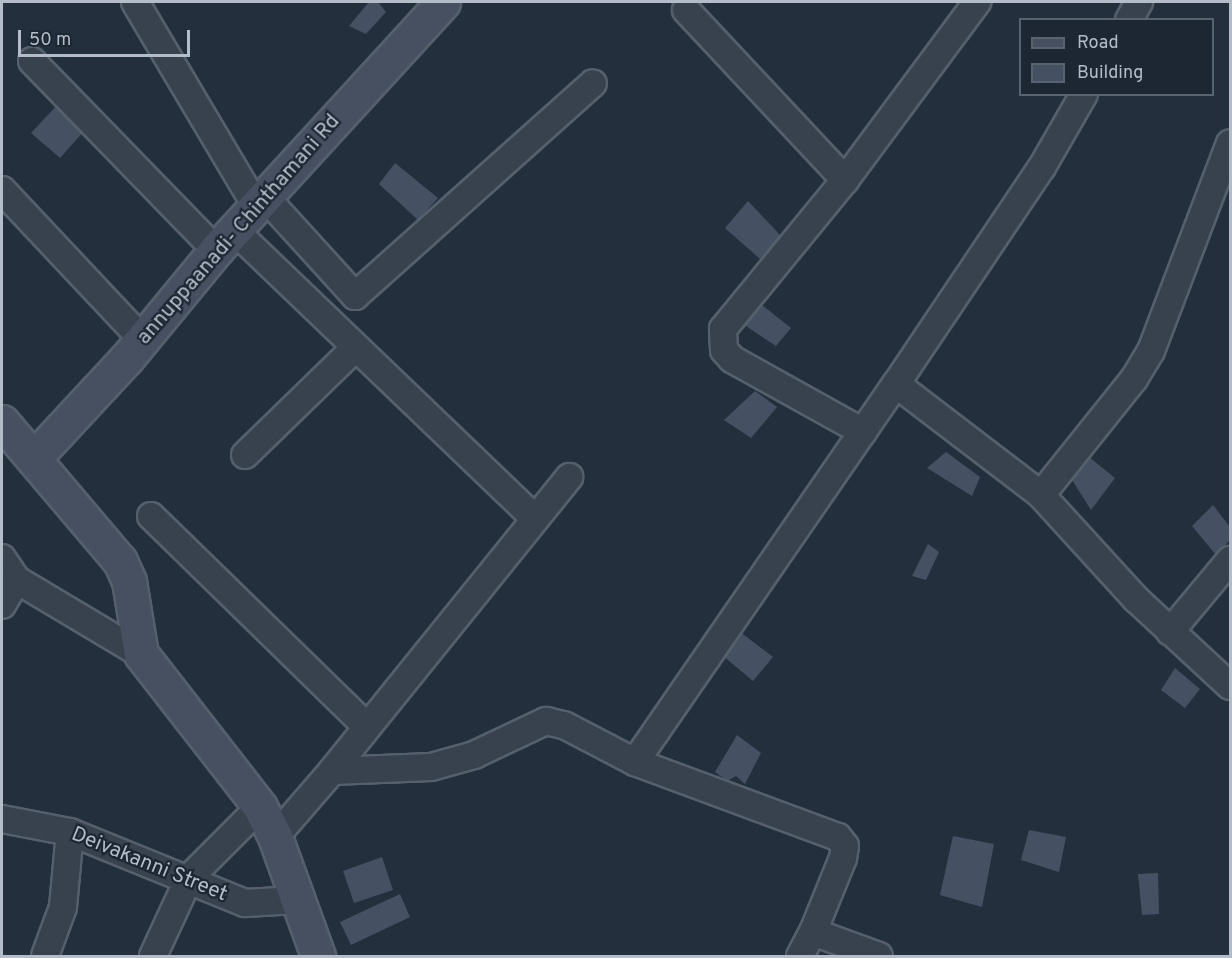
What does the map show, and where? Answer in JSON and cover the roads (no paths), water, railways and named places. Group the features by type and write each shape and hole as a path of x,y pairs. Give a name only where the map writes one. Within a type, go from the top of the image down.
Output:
{"street":[{"path":"135,2 260,201 355,296 593,83"},
{"name":"annuppaanadi- Chinthamani Rd","path":"35,458 142,339 225,240 443,2"},
{"path":"862,432 732,359 724,350 721,338 723,329 845,180 977,2"},
{"path":"1130,18 1139,2"},
{"path":"687,10 845,180"},
{"path":"32,61 225,240 355,348 534,518"},
{"path":"636,762 1042,167 1083,96"},
{"path":"1041,495 1134,379 1150,351 1230,143"},
{"path":"2,190 142,339"},
{"path":"245,455 355,348"},
{"path":"896,384 1041,495 1170,632 1230,686"},
{"path":"2,422 35,458 127,573 141,654"},
{"path":"275,837 332,771 365,725 569,477"},
{"path":"151,516 365,725"},
{"path":"2,558 17,580 141,654 260,807 275,837 318,957"},
{"path":"1170,632 1230,560"},
{"path":"2,605 17,580"},
{"path":"332,771 431,767 474,754 546,721 564,725 636,762 838,837 845,846 843,858 813,932 800,957"},
{"path":"153,957 189,878 260,807"},
{"name":"Deivakanni Street","path":"2,819 70,831 189,878 245,903 297,900"},
{"path":"45,957 63,907 70,831"},
{"path":"813,932 879,957"}]}
